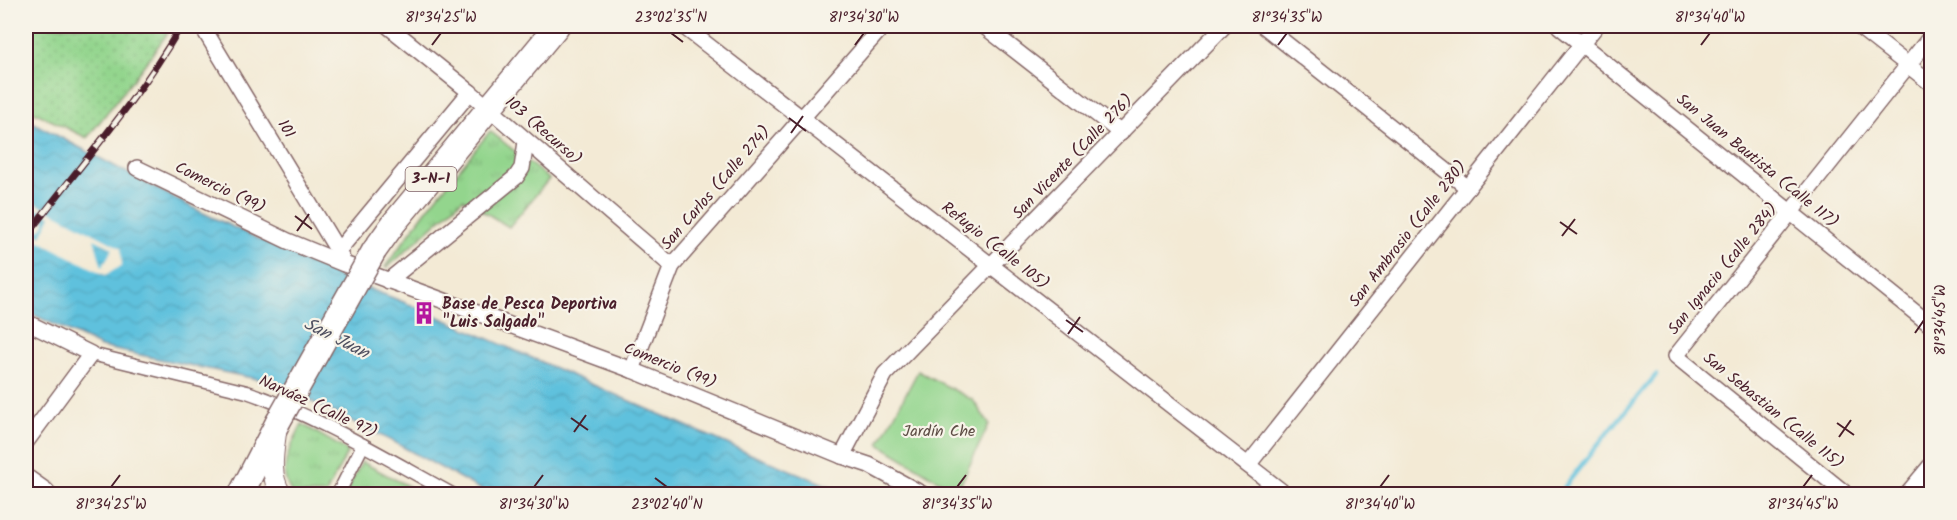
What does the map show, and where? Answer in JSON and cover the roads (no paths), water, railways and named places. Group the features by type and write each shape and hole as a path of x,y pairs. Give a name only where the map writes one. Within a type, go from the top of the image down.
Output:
{"main road":[{"name":"3-N-1","path":"241,495 278,422 375,251 394,222 557,26"},
{"path":"26,482 42,495"}],"street":[{"name":"101","path":"202,26 341,258"},
{"name":"103 (Recurso)","path":"388,26 470,92 672,267"},
{"name":"Refugio (Calle 105)","path":"683,26 1286,495"},
{"name":"San Carlos (Calle 274)","path":"632,369 672,267 883,26"},
{"path":"984,26 1121,133"},
{"name":"San Vicente (Calle 276)","path":"842,456 885,374 1224,26"},
{"path":"1264,26 1468,188"},
{"name":"San Juan Bautista (Calle 117)","path":"1559,26 1932,326"},
{"name":"San Ambrosio (Calle 280)","path":"1248,465 1596,26"},
{"path":"1858,26 1932,84"},
{"name":"San Ignacio (calle 284)","path":"1676,356 1932,36"},
{"path":"341,258 470,92"},
{"path":"388,281 516,177 522,168 526,142"},
{"name":"Comercio (99)","path":"137,168 288,241 341,258 388,281 632,369 869,465 922,495"},
{"path":"26,322 91,354 26,442"},
{"name":"Narváez (Calle 97)","path":"91,354 247,392 270,400 363,446 452,495"},
{"name":"San Sebastian (Calle 115)","path":"1676,356 1846,495"},
{"path":"278,422 272,463 273,478 281,495"},
{"path":"338,495 363,446"},
{"path":"1907,495 1932,465"}],"water":[{"name":"San Juan","path":"26,119 201,212 340,277 421,309 743,451 849,494 489,494 392,441 272,382 101,347 26,311"}],"waterway":[{"path":"1559,494 1656,375"}],"railway":[{"path":"26,236 127,107 181,26"}],"place":[{"name":"Base de Pesca Deportiva \"Luis Salgado\"","path":"424,313"}],"park label":[{"name":"Jardín Che","path":"939,431"}]}
